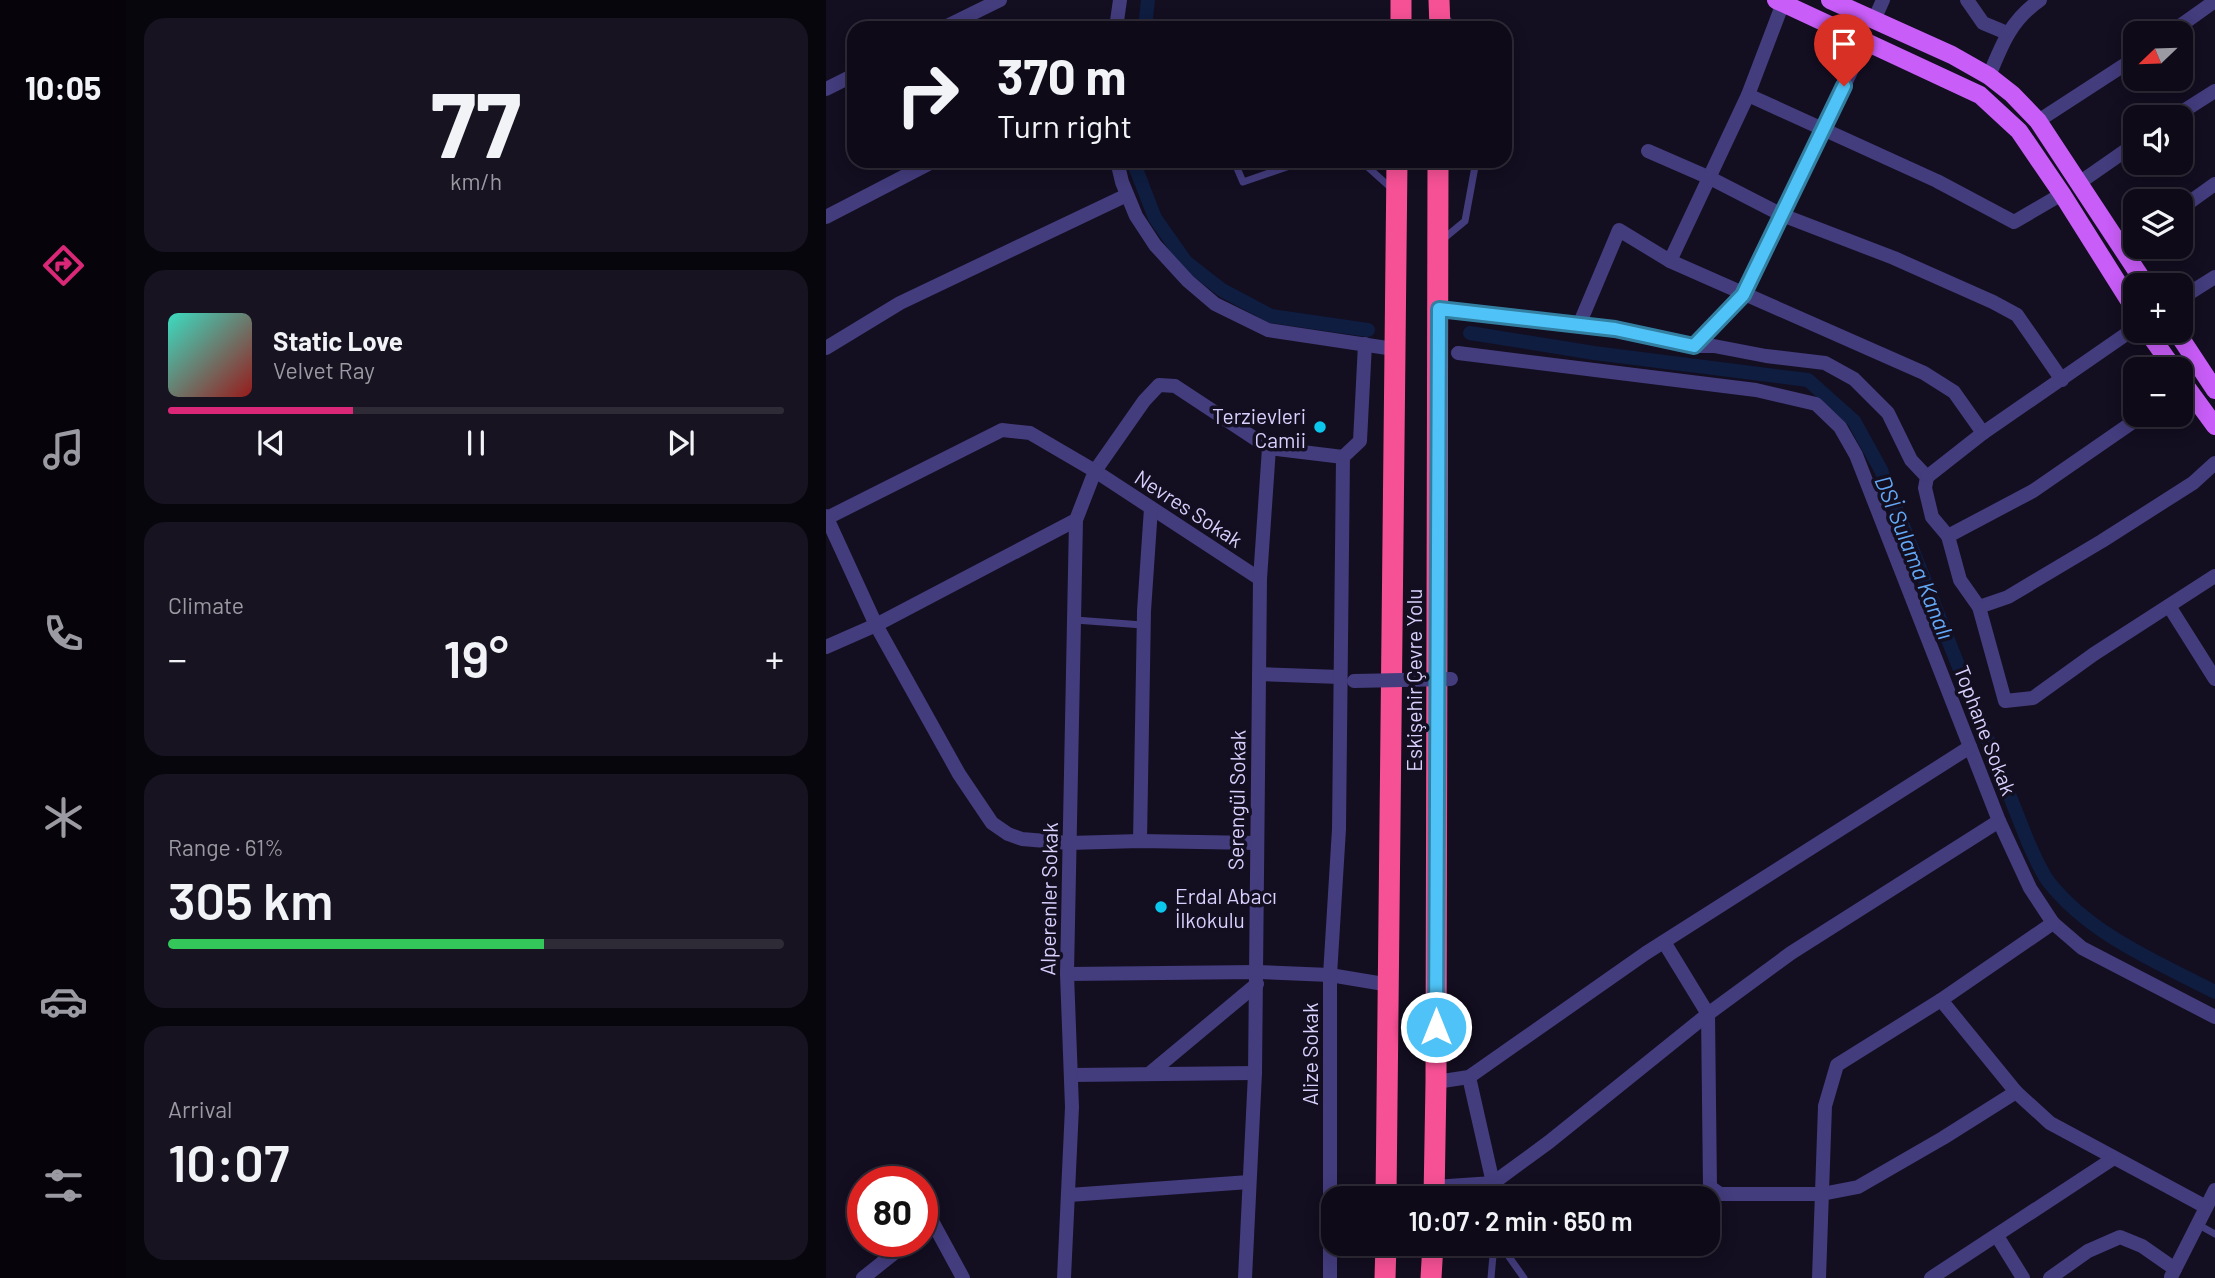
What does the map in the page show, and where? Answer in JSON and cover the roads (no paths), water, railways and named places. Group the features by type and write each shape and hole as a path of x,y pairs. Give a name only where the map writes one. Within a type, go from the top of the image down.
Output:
{"highway":[{"name":"Eskişehir Çevre Yolu","path":"1387,1186 1397,168"},
{"name":"Eskişehir Çevre Yolu","path":"1434,1186 1438,168"},
{"path":"1385,1278 1386,1256"},
{"path":"1431,1278 1432,1256"}],"main road":[{"path":"1830,0 1952,55 1989,76 2012,94 2038,121 2079,183 2123,238"},
{"path":"1779,1 1980,95 2019,131 2123,291"},
{"path":"2186,343 2210,371 2215,390"},
{"path":"2193,398 2215,426"}],"street":[{"path":"958,21 999,0"},
{"path":"1117,21 1120,0"},
{"path":"1874,20 1883,0"},
{"path":"1967,0 1983,23 2007,33"},
{"path":"1989,76 2007,33 2026,10 2040,0"},
{"path":"1670,261 1748,95 1779,1"},
{"path":"2187,21 2215,1"},
{"path":"1694,346 1743,295 1865,41"},
{"path":"2038,121 2123,66"},
{"path":"826,89 847,78"},
{"path":"2193,105 2215,91"},
{"path":"1748,95 1937,181 2014,222 2062,194"},
{"path":"1648,151 1710,178 1782,215 1894,258 2017,315 2062,380"},
{"path":"2079,183 2123,152"},
{"path":"826,217 920,168"},
{"path":"1119,168 1136,216 1154,245 1188,281 1215,304 1268,330 1394,349"},
{"path":"2193,200 2215,184"},
{"path":"826,348 900,303 1128,195"},
{"path":"1579,325 1619,230 1670,261 1924,373 1954,392 1983,433"},
{"path":"2193,291 2215,277"},
{"path":"1439,309 1615,329 1694,346 1714,346 1825,363 1854,379 1888,413 1911,460 1927,477"},
{"path":"2123,337 1983,433 1927,477 1925,488 1932,517 1948,536 1960,580 1979,607 2005,701 2033,698 2094,654 2215,576"},
{"path":"826,647 876,625 1076,520 1095,471 1158,385 1175,386 1269,448 1343,457 1360,441 1365,344"},
{"name":"Tophane Sokak","path":"1458,354 1756,390 1816,404 1840,427 1856,455 1999,821 2030,888 2053,923 2082,948 2215,1017"},
{"path":"1948,536 2032,491 2125,427"},
{"name":"Nevres Sokak","path":"826,517 1002,430 1030,433 1095,471 1260,579"},
{"name":"Serengül Sokak","path":"1245,1278 1254,1133 1260,579 1269,448"},
{"name":"Alize Sokak","path":"1331,1278 1330,975 1347,679 1343,457"},
{"path":"1979,607 2008,597 2102,541 2193,483 2215,463"},
{"path":"1140,841 1144,625 1151,508"},
{"path":"826,517 876,625 959,774 992,822 1008,834 1022,839 1069,843 1256,843"},
{"name":"Alperenler Sokak","path":"1064,1278 1072,1075 1067,974 1076,520"},
{"path":"2169,606 2215,679"},
{"path":"1259,674 1347,679 1451,679"},
{"path":"1436,1082 1469,1077 1664,942 1970,747"},
{"path":"1475,1186 1493,1183 1549,1142 1708,1014 1791,953 1999,821"},
{"path":"1819,1278 1825,1105 1836,1065 1941,1000 2053,923"},
{"path":"1664,942 1708,1014 1710,1187 1720,1194 1822,1194 1858,1187 2016,1092"},
{"path":"1067,974 1257,978 1330,975 1390,985"},
{"path":"1149,1074 1257,978"},
{"path":"1941,1000 2016,1092 2050,1123 2206,1207"},
{"path":"1072,1075 1255,1073"},
{"path":"1469,1077 1493,1183"},
{"path":"1931,1278 2114,1158"},
{"path":"1069,1195 1249,1182"},
{"path":"2050,1278 2088,1251 2120,1237 2142,1246 2173,1274 2215,1190"},
{"path":"938,1231 962,1278"},
{"path":"1997,1236 2023,1278"},
{"path":"863,1278 889,1257"}],"lane":[{"path":"1237,168 1243,182 1284,168"},
{"path":"1369,168 1396,193"},
{"path":"1436,245 1465,221 1475,168"},
{"path":"1074,620 1144,625"},
{"path":"2197,1224 2215,1234"},
{"path":"1491,1278 1494,1256"},
{"path":"1508,1256 1524,1278"}],"waterway":[{"path":"1146,21 1148,0"},
{"path":"1136,168 1155,218 1186,262 1222,290 1271,316 1368,330"},
{"name":"DSİ Sulama Kanalı","path":"1470,333 1594,353 1808,380 1854,421 1881,470 2028,842 2045,877 2065,900 2104,932 2147,958 2215,992"}],"place":[{"name":"Terzievleri Camii","path":"1320,427"},
{"name":"Erdal Abacı İlkokulu","path":"1161,907"}]}
